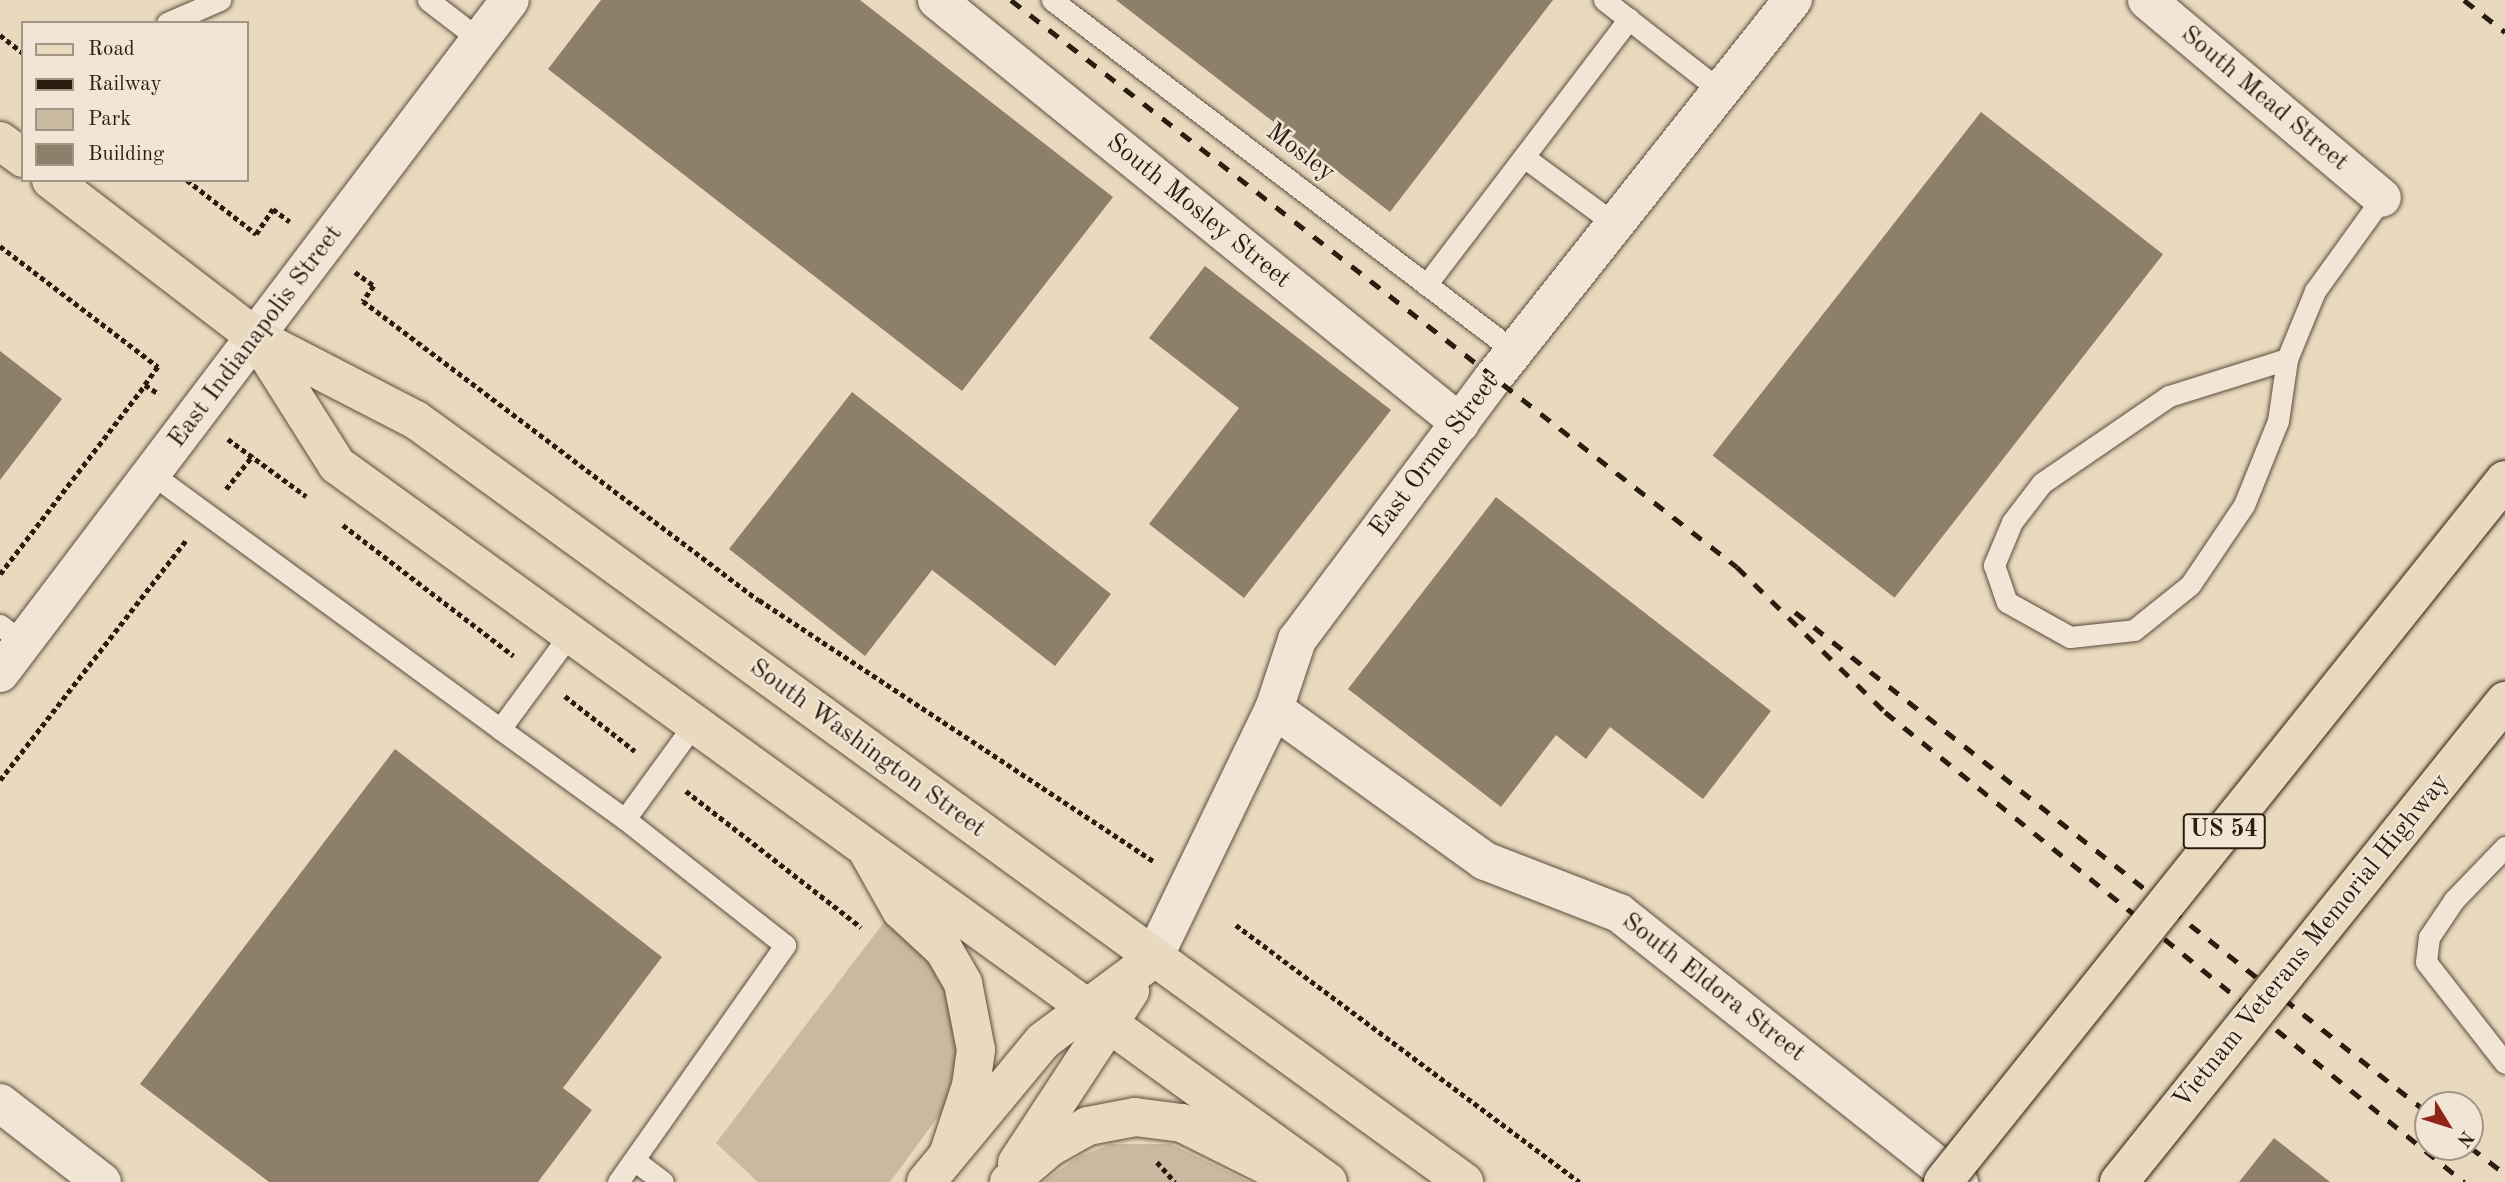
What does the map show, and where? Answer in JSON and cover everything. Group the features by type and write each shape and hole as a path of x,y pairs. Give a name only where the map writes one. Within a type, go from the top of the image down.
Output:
{"main road":[{"path":"0,141 21,157"},
{"name":"South Washington Street","path":"54,182 257,338 416,420 1153,960 1464,1182"},
{"name":"South Washington Street","path":"257,338 337,465 1328,1182"},
{"name":"US 54","path":"1944,1182 2505,480"},
{"name":"Vietnam Veterans Memorial Highway","path":"2119,1182 2505,701"},
{"path":"867,850 901,910 944,950 963,983 975,1050 971,1086 937,1168"},
{"path":"1006,1182 1099,1014 1153,960"},
{"path":"937,1168 1043,1041 1099,1014"},
{"path":"1006,1182 1050,1147 1088,1126 1135,1117 1182,1123 1270,1167 1318,1182"}],"street":[{"name":"East Indianapolis Street","path":"8,647 152,474 510,0"},
{"name":"South Mosley Street","path":"937,0 1460,423"},
{"name":"East Orme Street","path":"1153,960 1274,709 1297,640 1514,351 1793,0"},
{"name":"South Mead Street","path":"2147,0 2382,198"},
{"name":"South Eldora Street","path":"1274,709 1485,861 1619,913 1959,1182"},
{"path":"0,1103 102,1182"}],"lane":[{"path":"172,21 220,0"},
{"path":"428,0 480,40"},
{"name":"Mosley","path":"1052,0 1514,351"},
{"path":"1604,0 1721,91"},
{"path":"1426,285 1629,19"},
{"path":"1524,157 1615,224"},
{"path":"2287,359 2169,396 2042,483 2012,522 1994,565 2007,602 2070,638 2134,630 2190,585 2244,505 2278,421 2287,359 2315,291 2382,198"},
{"path":"152,474 625,820 785,945 618,1182"},
{"path":"500,729 570,635"},
{"path":"625,820 694,724"},
{"path":"2505,846 2454,900 2428,937 2426,962 2505,1063"},
{"path":"634,1160 663,1182"}],"path":[{"path":"0,35 21,51"},
{"path":"190,182 256,234 273,209 374,286 363,301 759,600 1161,866"},
{"path":"0,246 158,367 0,575"},
{"path":"145,385 253,455 318,506"},
{"path":"0,779 253,455"},
{"path":"340,523 863,929"},
{"path":"1236,925 1580,1182"},
{"path":"1150,1153 1175,1182"}],"green space":[{"path":"885,921 920,951 945,985 957,1024 955,1068 943,1110 890,1182 758,1182 716,1143"},
{"path":"1111,1144 1171,1144 1249,1182 1043,1182 1078,1157"}],"building":[{"path":"601,0 860,0 1113,197 962,391 548,69"},
{"path":"1116,0 1553,0 1390,212"},
{"path":"1981,112 2163,254 1895,598 1713,456"},
{"path":"1205,266 1391,410 1244,598 1149,524 1239,408 1149,338"},
{"path":"0,351 62,399 0,480"},
{"path":"852,392 1111,594 1055,666 932,570 865,656 729,549"},
{"path":"1496,497 1771,711 1703,799 1610,727 1586,759 1556,735 1501,807 1348,689"},
{"path":"395,749 662,957 563,1088 592,1110 538,1182 269,1182 140,1084"},
{"path":"2274,1138 2330,1182 2239,1182"}],"railway":[{"path":"1011,0 1737,567 1885,712 2464,1182"},
{"path":"2464,0 2505,32"},
{"path":"1795,612 2414,1102"},
{"path":"2484,1158 2505,1174"}]}
